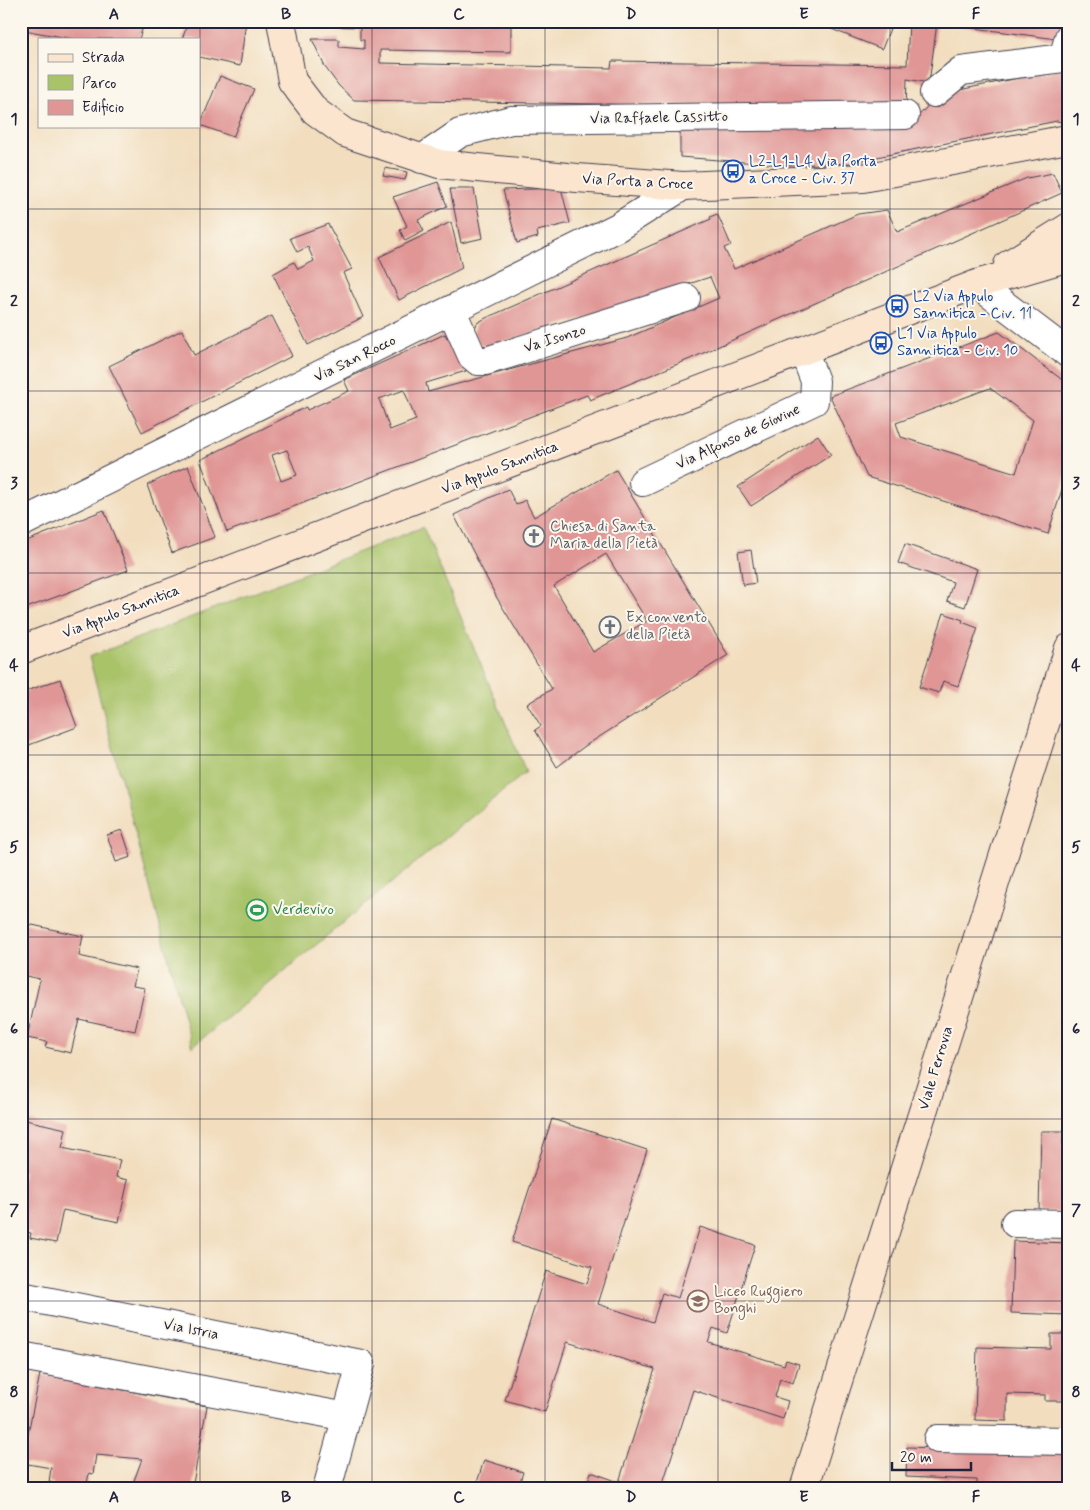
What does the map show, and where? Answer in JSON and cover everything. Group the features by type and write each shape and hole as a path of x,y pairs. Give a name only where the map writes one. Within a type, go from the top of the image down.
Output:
{"main road":[{"name":"Via Porta a Croce","path":"281,21 292,81 315,111 345,133 438,164 577,178 684,186 863,178 1062,140 1069,141"},
{"name":"Via Appulo Sannitica","path":"978,284 1069,227"},
{"name":"Via Appulo Sannitica","path":"21,650 978,284 1069,257"},
{"name":"Viale Ferrovia","path":"804,1489 1069,648"}],"street":[{"path":"934,93 961,71 1063,58 1069,37"},
{"name":"Via Raffaele Cassitto","path":"422,159 460,133 511,120 905,115"},
{"name":"Via San Rocco","path":"21,523 452,311 618,227 684,186"},
{"path":"978,284 1069,354"},
{"name":"Va Isonzo","path":"452,311 472,356 478,361 486,361 686,298"},
{"name":"Via Alfonso de Giovine","path":"643,482 814,401 816,381 804,352"},
{"path":"1015,1223 1069,1224"},
{"name":"Via Istria","path":"21,1296 361,1364 347,1417"},
{"path":"21,1356 347,1417 326,1489"},
{"path":"938,1439 1069,1441"}],"green space":[{"name":"Verdevivo","path":"423,527 526,772 192,1047 89,657"}],"building":[{"path":"21,21 145,21 139,38 68,38 23,30 21,35"},
{"path":"189,21 246,21 240,66 200,57 200,38 182,38"},
{"path":"307,21 511,21 511,52 380,50 380,63 611,68 612,61 907,65 909,21 1069,21 1064,40 937,23 929,83 907,79 906,109 354,100 339,86 325,67 312,39 339,39 339,47 364,49 364,40 360,40 360,27 307,26"},
{"path":"811,21 893,21 882,49"},
{"path":"1069,68 1069,124 1057,121 862,160 862,163 783,165 680,157 680,122 910,125 939,94"},
{"path":"220,76 254,89 233,137 200,125"},
{"path":"385,168 407,172 405,180 383,176"},
{"path":"1053,173 1062,193 690,359 590,400 587,395 227,532 200,460 306,407 307,410 349,391 344,380 445,334 447,338 453,336 466,371 426,383 428,392 627,338 719,298 710,277 594,315 486,346 481,345 473,333 477,323 486,318 711,219 710,217 717,214 731,245 724,248 734,269 858,214 887,210 897,232 1027,178","holes":["404,390 416,420 390,430 379,399","287,450 297,475 281,481 272,455"]},
{"path":"438,182 447,206 418,220 424,231 405,241 400,230 407,226 393,197"},
{"path":"561,188 570,223 537,231 538,237 517,243 503,190"},
{"path":"450,189 474,189 483,238 461,243"},
{"path":"451,222 462,268 399,300 379,257"},
{"path":"328,224 352,269 343,273 363,317 308,345 273,274 294,262 298,269 314,261 308,247 297,252 290,238"},
{"path":"272,316 292,356 142,432 109,366 182,330 194,355"},
{"path":"999,332 1069,385 1069,467 1048,534 867,477 830,396","holes":["990,388 1033,420 1016,473 901,437 896,423"]},
{"path":"818,435 831,455 751,506 738,487"},
{"path":"188,466 215,537 172,553 147,485"},
{"name":"Ex convento della Pietà","path":"616,470 728,655 585,746 557,767 535,730 541,726 527,704 552,689 497,598 454,515 508,489 516,505 525,500 534,517","holes":["606,554 647,621 593,652 554,586"]},
{"path":"104,510 128,570 21,610 21,549 26,548 24,542"},
{"path":"905,544 977,569 965,607 947,601 953,582 898,563"},
{"path":"751,550 756,583 743,585 738,552"},
{"path":"944,613 978,628 958,686 943,681 939,693 919,687"},
{"path":"60,679 77,727 21,748 21,693"},
{"path":"122,830 131,857 116,862 107,835"},
{"path":"23,923 83,936 79,956 137,969 133,986 145,988 135,1031 79,1019 71,1053 45,1047 47,1042 27,1038 40,979 21,975 21,931"},
{"path":"21,1119 66,1129 62,1148 120,1160 116,1177 128,1180 119,1222 63,1210 56,1243 30,1238 31,1233 21,1231 21,1184 24,1171 21,1171"},
{"name":"Liceo Ruggiero Bonghi","path":"552,1119 647,1150 598,1304 653,1322 662,1293 678,1298 700,1227 755,1245 727,1333 713,1328 708,1342 784,1365 786,1360 799,1364 793,1383 780,1379 775,1397 788,1401 783,1419 693,1390 661,1489 585,1489 591,1472 619,1482 655,1369 567,1342 545,1412 505,1400 546,1271 587,1284 592,1267 512,1242"},
{"path":"1041,1131 1069,1131 1069,1137 1063,1137 1063,1169 1069,1169 1069,1211 1039,1211"},
{"path":"1013,1241 1069,1243 1069,1315 1011,1313"},
{"path":"1051,1334 1067,1334 1066,1355 1069,1355 1069,1401 1045,1401 1045,1395 1007,1394 1007,1421 975,1420 977,1347 1051,1349"},
{"path":"40,1374 207,1406 192,1489 139,1489 132,1486 142,1459 96,1455 93,1474 89,1473 86,1489 52,1489 53,1483 49,1482 51,1468 22,1463"},
{"path":"907,1447 1069,1452 1069,1489 977,1489 977,1480 906,1477"},
{"path":"484,1460 523,1472 518,1489 475,1489"}],"place":[{"name":"L2-L1-L4 Via Porta a Croce - Civ. 37","path":"733,171"},
{"name":"L2 Via Appulo Sannitica - Civ. 11","path":"897,306"},
{"name":"L1 Via Appulo Sannitica - Civ. 10","path":"881,343"},
{"name":"Chiesa di Santa Maria della Pietà","path":"534,536"},
{"name":"Ex convento della Pietà","path":"610,627"},
{"name":"Verdevivo","path":"257,910"},
{"name":"Liceo Ruggiero Bonghi","path":"698,1301"}]}
